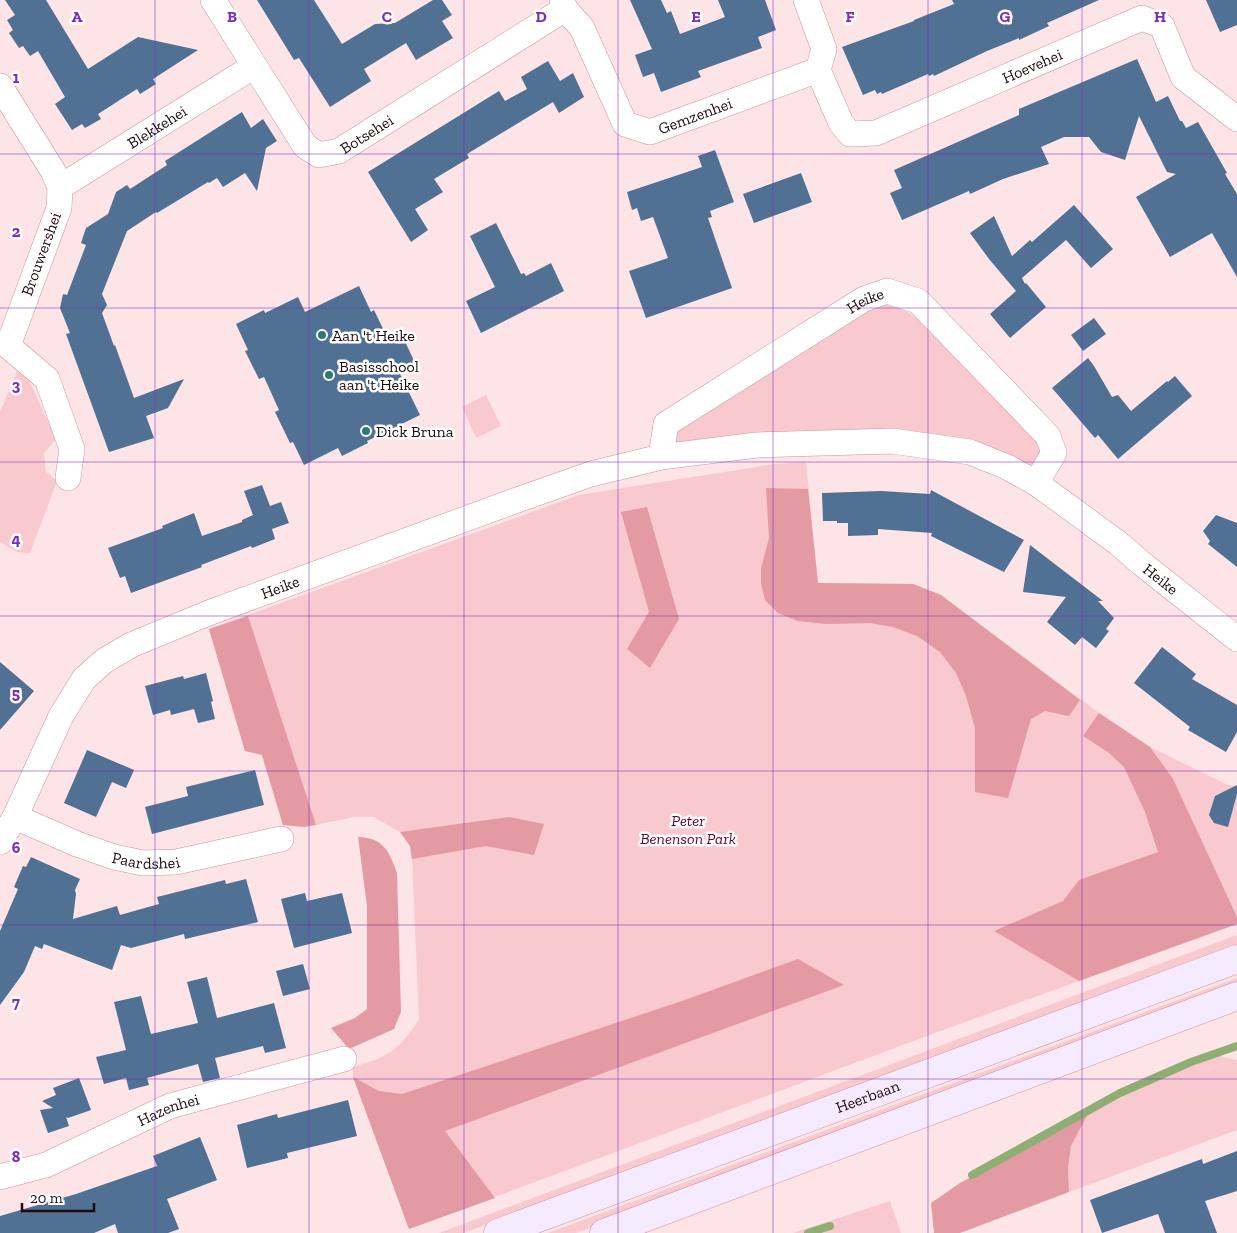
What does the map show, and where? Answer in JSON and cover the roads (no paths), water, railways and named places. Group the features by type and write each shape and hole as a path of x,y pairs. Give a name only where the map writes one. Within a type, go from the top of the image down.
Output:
{"main road":[{"name":"Heerbaan","path":"498,1233 1237,959"},
{"path":"604,1233 1237,996"}],"street":[{"name":"Botsehei","path":"213,0 305,146 319,156 339,151 564,4"},
{"path":"806,0 824,49 818,70"},
{"name":"Gemzenhei","path":"564,4 582,28 625,124 650,132 818,70"},
{"name":"Hoevehei","path":"818,70 841,123 850,134 876,133 1142,18 1162,26 1183,78 1237,119"},
{"name":"Blekkehei","path":"60,187 254,66"},
{"path":"0,86 53,171 60,187"},
{"name":"Brouwershei","path":"60,187 59,208 4,348 47,379 72,449 68,478"},
{"name":"Heike","path":"661,457 666,424 864,299 887,291 918,301 1048,436 1054,454 1036,483"},
{"name":"Heike","path":"0,842 15,817 61,716 84,679 104,661 131,645 211,612 520,499 591,474 661,457 757,445 892,440 970,452 1007,467 1036,483 1118,543 1237,639"},
{"name":"Paardshei","path":"15,817 77,844 114,857 143,863 176,862 281,839"},
{"name":"Hazenhei","path":"0,1176 46,1165 170,1106 344,1059"}],"waterway":[{"path":"972,1175 1120,1093 1191,1062 1237,1046"},
{"path":"808,1233 830,1226"}],"place":[{"name":"Aan 't Heike","path":"322,335"},
{"name":"Basisschool aan 't Heike","path":"329,375"},
{"name":"Dick Bruna","path":"366,431"}],"park label":[{"name":"Peter Benenson Park","path":"688,829"}]}
